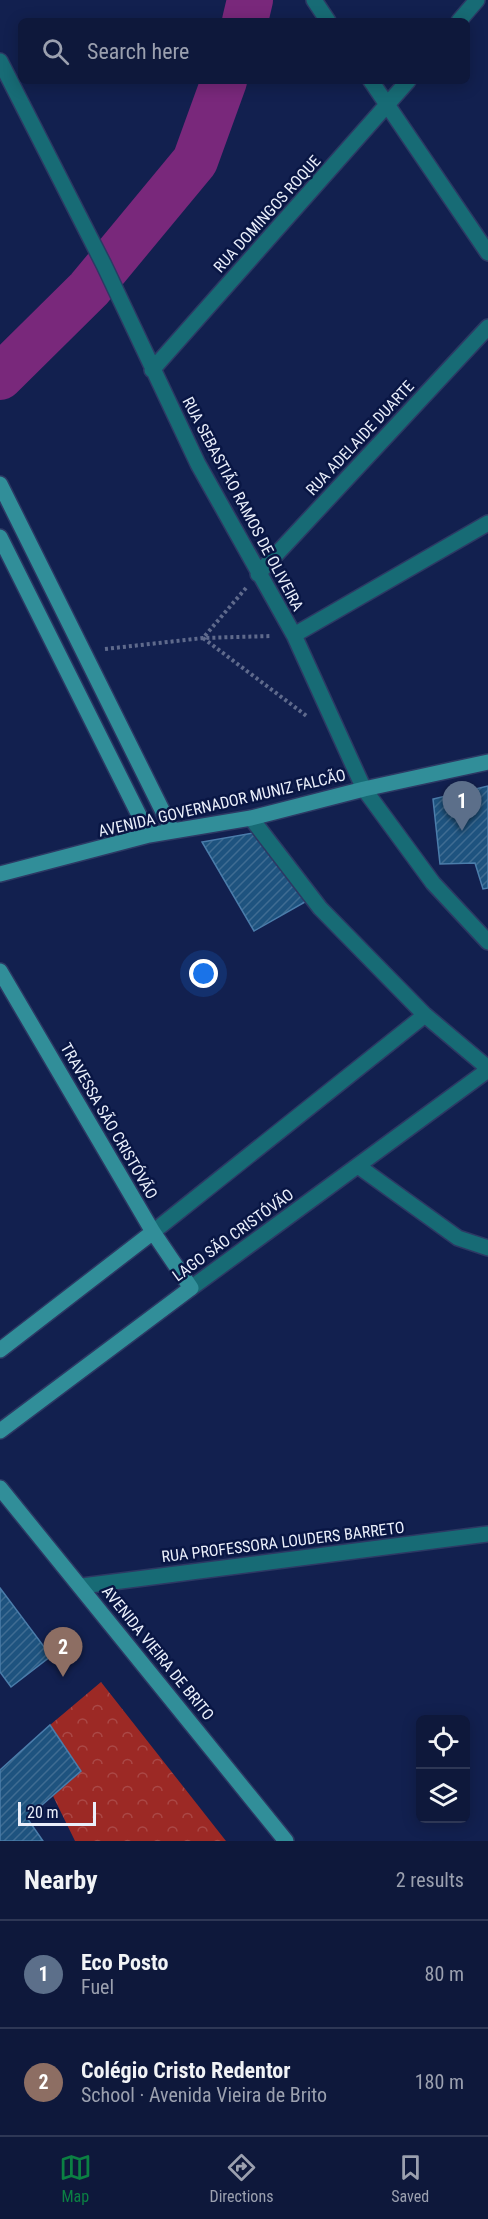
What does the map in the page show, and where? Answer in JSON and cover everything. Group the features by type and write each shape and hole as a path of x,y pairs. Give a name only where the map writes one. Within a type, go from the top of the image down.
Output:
{"street":[{"path":"314,0 326,18"},
{"path":"462,18 477,0"},
{"name":"RUA SEBASTIÃO RAMOS DE OLIVEIRA","path":"0,61 107,272 198,464 294,635 364,789 433,883 488,942"},
{"path":"372,84 488,253"},
{"name":"RUA DOMINGOS ROQUE","path":"152,370 406,84"},
{"name":"RUA ADELAIDE DUARTE","path":"258,574 488,327"},
{"path":"0,484 172,830"},
{"path":"294,635 488,523"},
{"path":"0,537 149,835"},
{"name":"AVENIDA GOVERNADOR MUNIZ FALCÃO","path":"0,874 149,835 251,818 364,789 488,762"},
{"path":"251,818 320,908 425,1015 488,1069"},
{"name":"TRAVESSA SÃO CRISTÓVÃO","path":"0,971 153,1232 191,1288"},
{"path":"0,1350 153,1232 425,1015"},
{"name":"LAGO SÃO CRISTÓVÃO","path":"0,1431 488,1069"},
{"path":"358,1166 458,1238 488,1248"},
{"name":"AVENIDA VIEIRA DE BRITO","path":"0,1488 82,1586 286,1841"},
{"name":"RUA PROFESSORA LOUDERS BARRETO","path":"82,1586 488,1534"}],"path":[{"path":"203,638 258,574"},
{"path":"83,651 203,638 294,635"},
{"path":"203,638 314,721"}],"green space":[{"path":"101,1682 226,1841 75,1841 53,1796 81,1771 50,1725"}],"building":[{"path":"488,786 488,888 483,889 475,863 440,864 433,799"},
{"path":"253,833 312,898 254,931 202,842"},
{"path":"0,1588 51,1656 11,1687 0,1672"},
{"path":"50,1725 81,1771 27,1818 43,1841 0,1841 0,1770"}],"waterway":[{"path":"246,18 250,0"},
{"path":"0,377 89,289 195,161 223,84"}],"place":[{"name":"Eco Posto","path":"462,831"},
{"name":"Colégio Cristo Redentor","path":"63,1677"}]}
